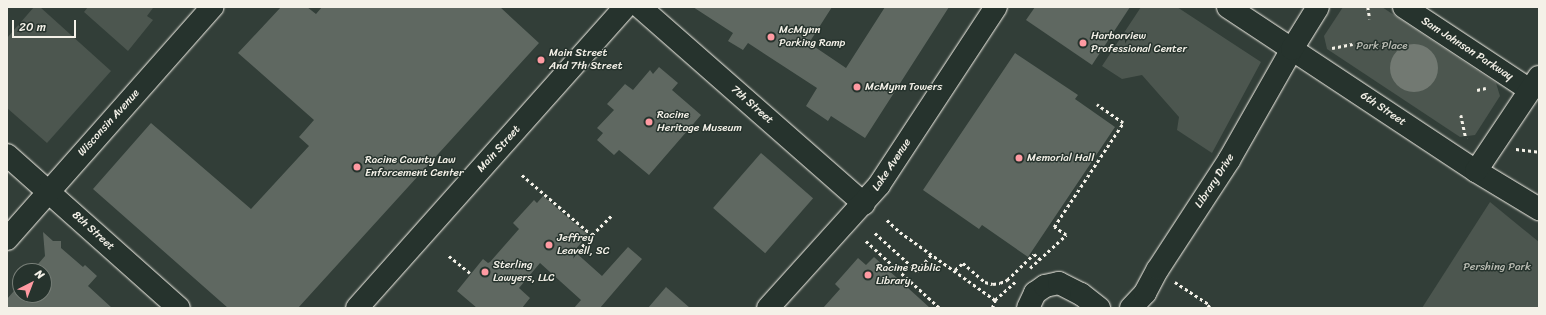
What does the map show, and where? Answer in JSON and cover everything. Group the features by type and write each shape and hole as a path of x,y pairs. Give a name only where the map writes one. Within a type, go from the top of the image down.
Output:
{"street":[{"name":"Wisconsin Avenue","path":"7,238 212,7"},
{"name":"Main Street","path":"357,308 626,7"},
{"name":"7th Street","path":"640,7 864,204"},
{"name":"Lake Avenue","path":"768,308 864,204 879,185 996,7"},
{"name":"6th Street","path":"1228,7 1476,172 1539,209"},
{"name":"Library Drive","path":"1131,308 1145,293 1158,269 1230,160 1292,49 1318,7"},
{"name":"Sam Johnson Parkway","path":"1404,7 1535,84"},
{"path":"1476,172 1535,84"},
{"name":"8th Street","path":"7,155 179,308"},
{"path":"1028,308 1035,293 1045,286 1059,283 1082,294 1100,308"}],"path":[{"path":"1368,7 1370,18"},
{"path":"1326,48 1353,44"},
{"path":"1029,269 1066,235 1054,227 1123,123 1097,105"},
{"path":"1461,115 1467,144"},
{"path":"1508,148 1539,152"},
{"path":"522,175 592,235"},
{"path":"578,252 611,216"},
{"path":"887,220 900,232 995,300"},
{"path":"875,233 917,271 932,254"},
{"path":"866,241 940,308"},
{"path":"955,270 963,263 985,282 993,284 1007,280 1034,254 1040,259"},
{"path":"449,256 470,273"},
{"path":"992,308 995,300 1018,279"},
{"path":"1175,282 1210,305 1208,308"}],"green space":[{"path":"34,7 40,7 111,71 47,143 7,108 7,38"},
{"path":"88,7 152,7 153,8 147,16 153,20 128,51 84,12"},
{"path":"1141,7 1177,7 1261,62 1212,153 1177,130 1179,117 1142,75 1122,79 1102,66"},
{"name":"Park Place","path":"1343,7 1382,7 1496,83 1500,96 1475,135 1460,137 1327,49 1324,36"},
{"name":"Pershing Park","path":"1490,202 1539,242 1539,308 1422,308"}],"shaded area":[{"path":"1409,44 1419,44 1431,51 1438,63 1438,73 1431,85 1419,92 1409,92 1401,88 1394,81 1390,73 1390,63 1394,55 1401,48"}],"building":[{"name":"Racine County Law Enforcement Center","path":"281,7 307,7 316,14 322,7 500,7 539,43 298,308 228,308 93,189 151,123 251,209 309,146 299,137 314,120 238,53"},
{"path":"693,7 832,7 809,43 846,68 885,7 949,7 865,138 831,116 828,121 806,106 817,88 748,43 743,50 728,41 733,33"},
{"name":"Harborview Professional Center","path":"1035,7 1130,7 1092,65 1026,20"},
{"name":"Memorial Hall","path":"1015,53 1078,95 1075,99 1115,127 1028,257 982,225 979,229 923,190"},
{"name":"Racine Heritage Museum","path":"659,67 678,83 672,90 701,115 649,175 619,150 614,155 597,140 603,133 597,128 614,110 607,104 625,84 633,90 650,70 653,74"},
{"path":"761,153 813,198 765,253 713,208"},
{"path":"543,196 588,235 574,251 602,276 628,247 642,259 600,308 574,308 581,300 540,263 519,288 530,298 522,308 477,308 457,291 483,259 488,263 490,262 519,229 513,223 534,200 537,203"},
{"path":"43,232 53,241 61,241 61,248 83,267 85,265 97,276 88,286 112,308 7,308 7,299 12,293 12,303 52,303 52,263 39,263 45,256"},
{"name":"Racine Public Library","path":"874,257 930,308 823,308 840,289 835,284 858,258 866,265"},
{"path":"666,287 690,308 648,308"}],"place":[{"name":"McMynn Parking Ramp","path":"771,37"},
{"name":"Harborview Professional Center","path":"1083,43"},
{"name":"Main Street And 7th Street","path":"541,60"},
{"name":"McMynn Towers","path":"857,87"},
{"name":"Racine Heritage Museum","path":"649,122"},
{"name":"Memorial Hall","path":"1019,158"},
{"name":"Racine County Law Enforcement Center","path":"357,167"},
{"name":"Jeffrey Leavell, SC","path":"549,245"},
{"name":"Sterling Lawyers, LLC","path":"485,272"},
{"name":"Racine Public Library","path":"868,275"}]}
